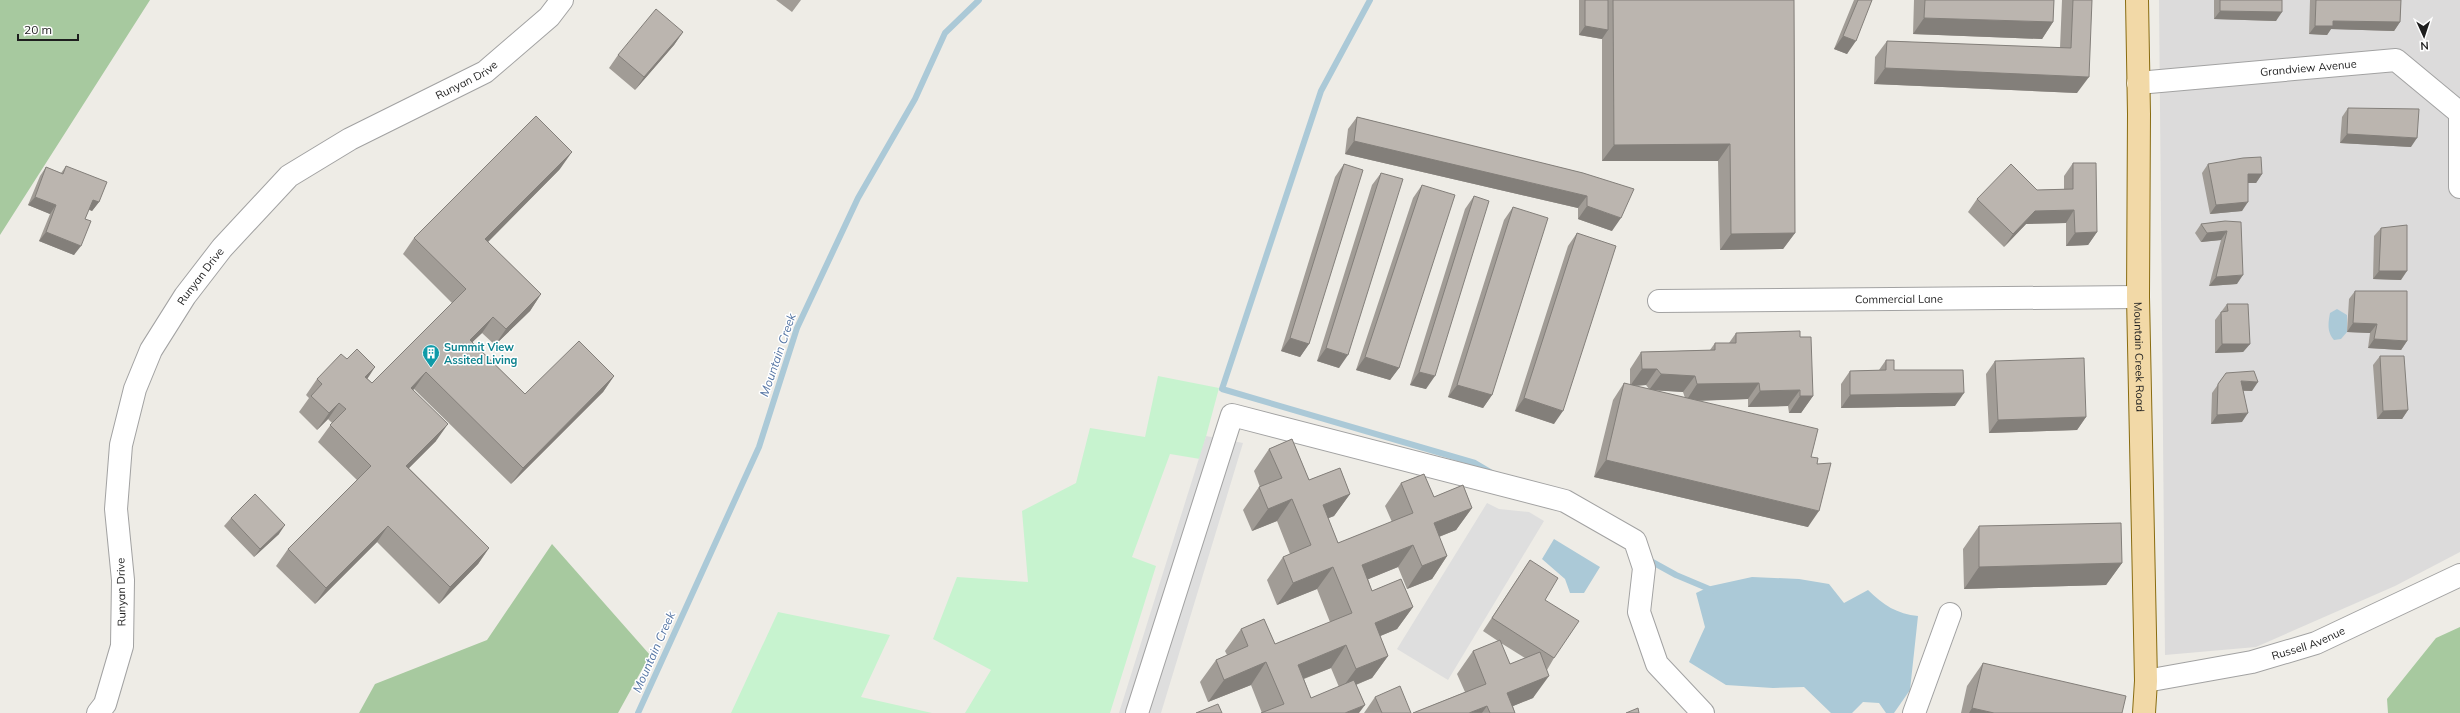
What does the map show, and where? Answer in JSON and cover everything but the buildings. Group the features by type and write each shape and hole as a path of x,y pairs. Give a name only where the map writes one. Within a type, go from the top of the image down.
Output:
{"main road":[{"name":"Mountain Creek Road","path":"2137,0 2138,297 2146,681 2144,713"}],"street":[{"name":"Runyan Drive","path":"98,713 105,704 122,646 123,580 116,509 121,445 135,389 151,350 185,296 222,248 289,176 350,139 485,72 549,17 562,0"},
{"name":"Grandview Avenue","path":"2138,83 2396,60 2460,113"},
{"path":"2460,113 2460,187"},
{"name":"Commercial Lane","path":"1659,301 2138,297"},
{"path":"1136,713 1232,415 1565,501 1635,541 1644,568 1639,612 1657,664 1703,713"},
{"name":"Russell Avenue","path":"2146,681 2252,662 2316,643 2460,575"},
{"path":"1914,713 1950,614"}],"shaded area":[{"path":"2159,0 2460,0 2460,552 2395,586 2256,647 2165,655"},
{"path":"1206,436 1243,443 1161,713 1119,713"},
{"path":"1487,503 1499,509 1529,512 1544,521 1448,680 1397,649"}],"green space":[{"path":"0,0 150,0 0,235"},
{"path":"1158,376 1219,388 1200,459 1170,454 1132,557 1156,566 1110,713 965,713 991,670 933,639 957,577 1028,582 1022,511 1076,483 1090,428 1145,437"},
{"path":"552,544 650,655 618,713 359,713 375,684 487,640"},
{"path":"778,612 890,635 861,697 932,713 731,713"},
{"path":"2460,627 2460,713 2388,713 2387,699 2436,638"}],"water":[{"path":"2337,309 2347,315 2347,332 2341,339 2334,340 2329,331 2329,321 2330,313"},
{"path":"1554,539 1600,567 1584,593 1570,593 1565,579 1542,559"},
{"path":"1752,577 1799,579 1829,584 1844,603 1868,590 1891,608 1903,613 1918,616 1910,690 1894,713 1886,713 1879,703 1863,702 1852,713 1831,713 1804,687 1773,688 1726,685 1689,662 1705,627 1696,593 1711,586"}],"waterway":[{"name":"Mountain Creek","path":"638,713 759,447 797,328 858,198 915,99 945,33 979,0"},
{"path":"1370,0 1321,91 1222,389 1475,463 1492,473"},
{"path":"1647,559 1676,575 1714,591"}],"place":[{"name":"Summit View Assited Living","path":"431,368"}]}
